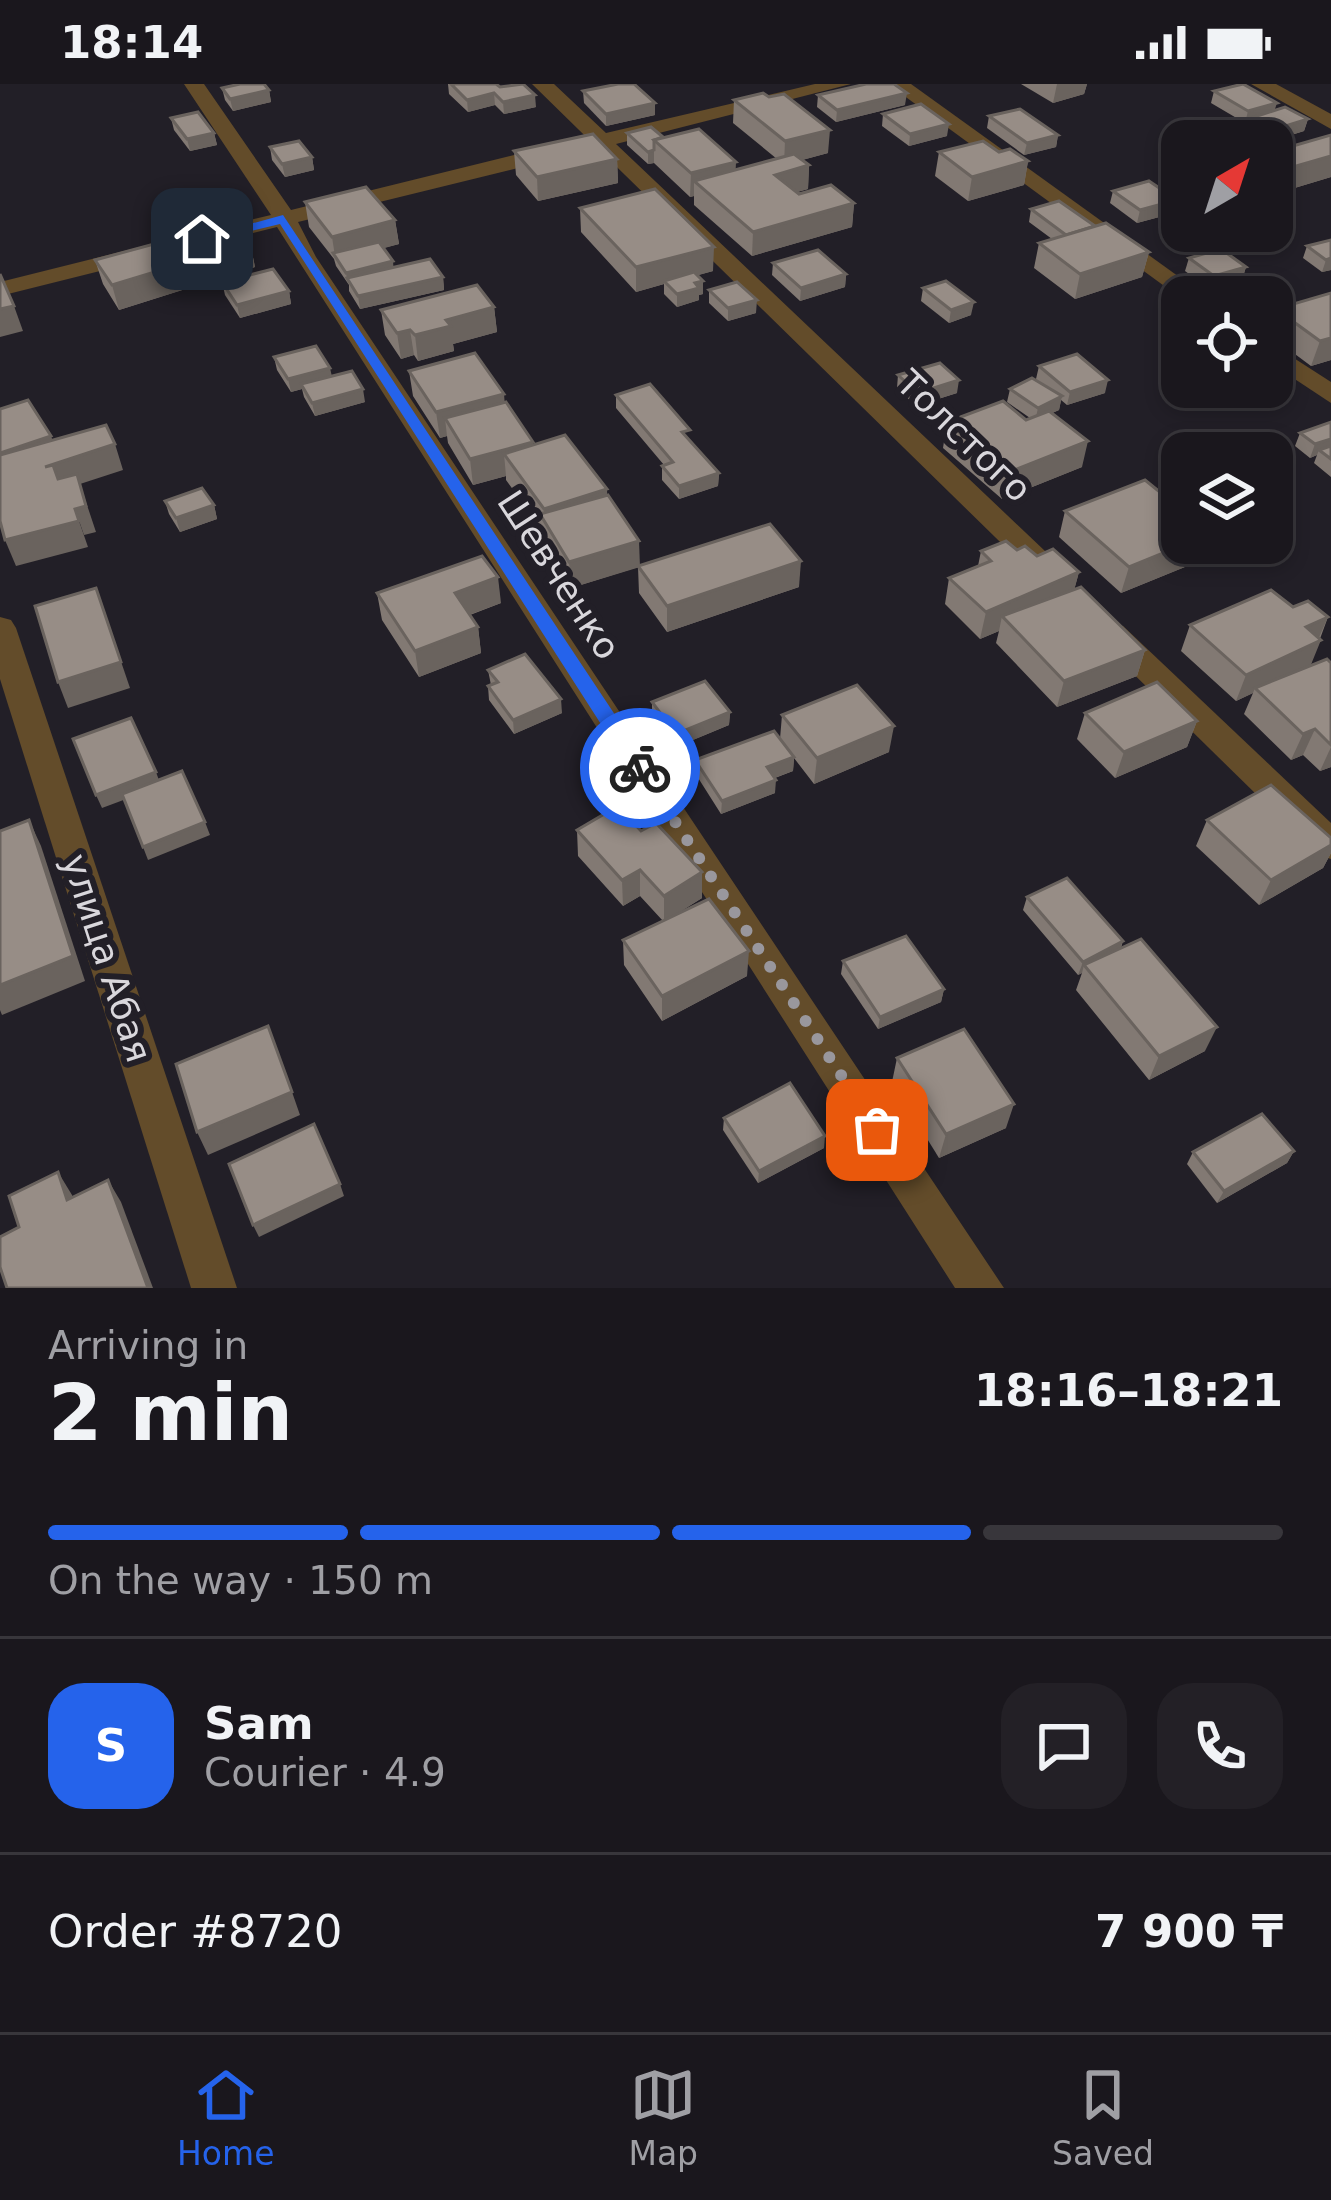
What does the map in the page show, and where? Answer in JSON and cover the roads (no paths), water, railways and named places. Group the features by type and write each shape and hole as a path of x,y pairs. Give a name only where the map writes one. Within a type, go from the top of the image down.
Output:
{"street":[{"name":"Шевченко","path":"194,84 981,1288"},
{"name":"Толстого","path":"542,84 1331,845"},
{"path":"0,289 841,84"},
{"path":"898,84 1166,276"},
{"path":"1261,84 1331,123"},
{"path":"1293,367 1331,395"},
{"name":"улица Абая","path":"0,628 214,1288"}]}
